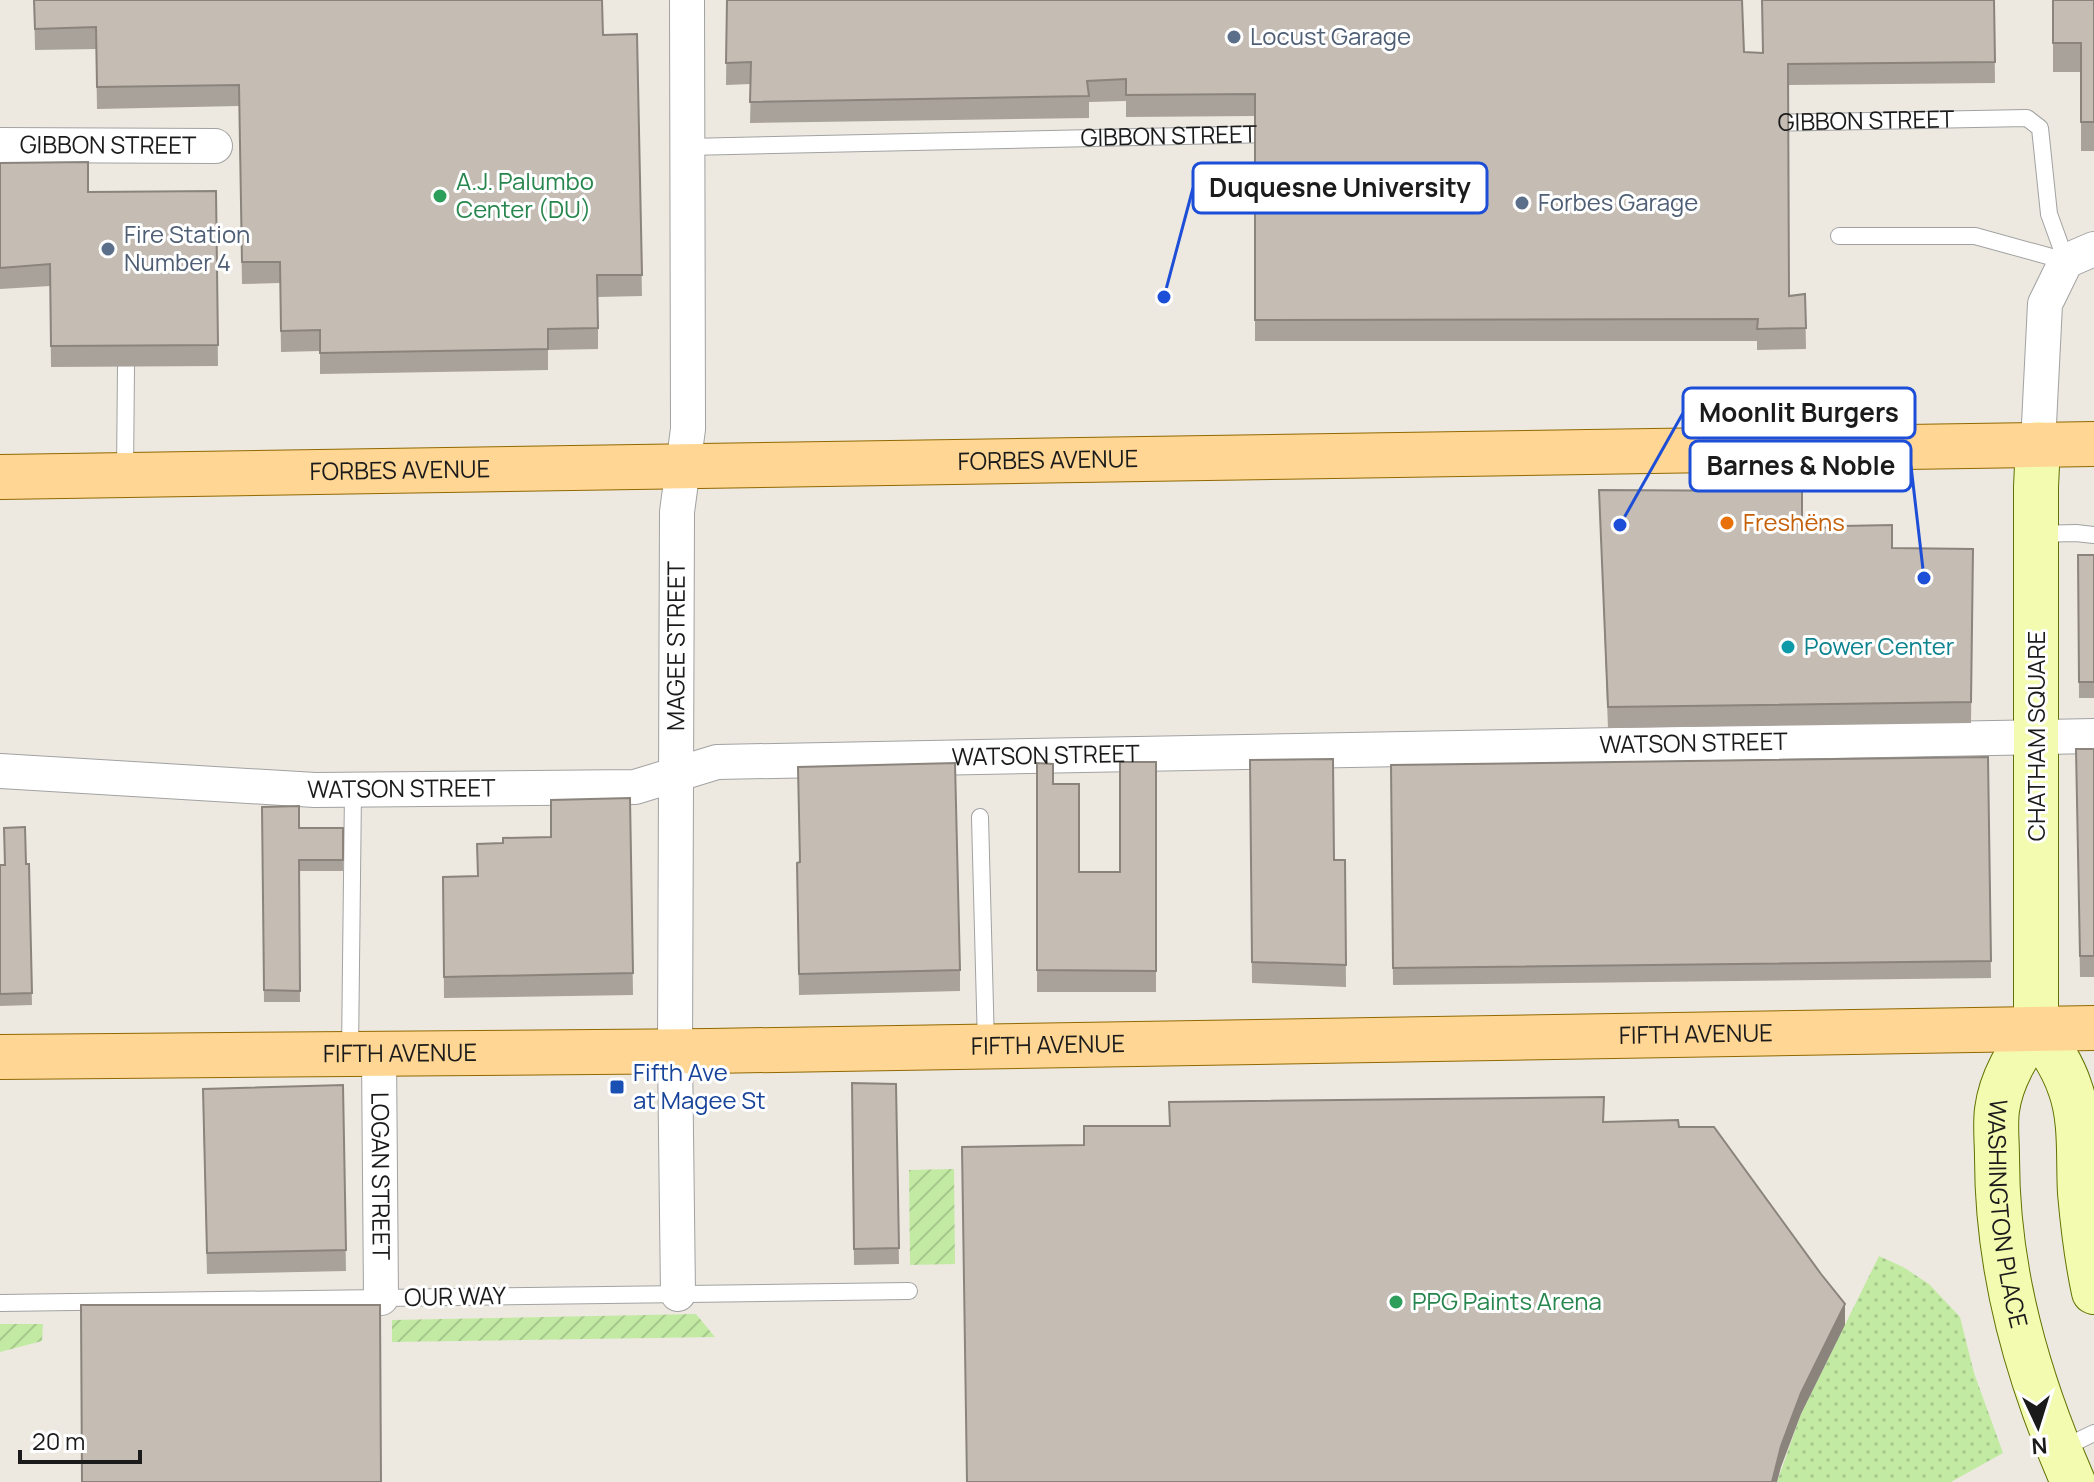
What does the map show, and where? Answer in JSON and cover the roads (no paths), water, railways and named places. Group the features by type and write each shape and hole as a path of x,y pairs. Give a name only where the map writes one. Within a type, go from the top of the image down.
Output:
{"main road":[{"name":"CHATHAM SQUARE","path":"2036,1028 2038,444"},
{"name":"FORBES AVENUE","path":"0,477 2094,444"},
{"path":"2036,1028 2052,1050 2070,1086 2077,1111 2086,1256 2094,1292"},
{"name":"WASHINGTON PLACE","path":"2036,1028 2016,1056 1997,1109 1997,1180 2005,1271 2028,1366 2075,1455"},
{"name":"FIFTH AVENUE","path":"0,1057 675,1052 2094,1028"}],"street":[{"name":"MAGEE STREET","path":"678,1294 675,1052 677,512 688,429 687,0"},
{"name":"GIBBON STREET","path":"0,145 215,146"},
{"path":"2038,444 2045,304 2080,255"},
{"name":"WATSON STREET","path":"0,771 299,789 635,787 717,762 2094,736"},
{"name":"LOGAN STREET","path":"364,1054 381,1298"}],"lane":[{"name":"GIBBON STREET","path":"1756,124 2027,118 2040,128 2049,214 2080,255"},
{"name":"GIBBON STREET","path":"687,147 1299,133"},
{"path":"1839,236 1975,236 2080,255"},
{"path":"125,475 126,366"},
{"path":"2036,534 2094,535"},
{"path":"353,790 364,1054"},
{"path":"980,817 986,1046"},
{"name":"OUR WAY","path":"0,1303 909,1291"}],"place":[{"name":"Locust Garage","path":"1234,37"},
{"name":"A.J. Palumbo Center (DU)","path":"440,196"},
{"name":"Forbes Garage","path":"1522,203"},
{"name":"Fire Station Number 4","path":"108,249"},
{"name":"Duquesne University","path":"1164,297"},
{"name":"Freshëns","path":"1727,523"},
{"name":"Moonlit Burgers","path":"1620,525"},
{"name":"Barnes & Noble","path":"1924,578"},
{"name":"Power Center","path":"1788,647"},
{"name":"Fifth Ave at Magee St","path":"617,1087"},
{"name":"PPG Paints Arena","path":"1396,1302"}]}
